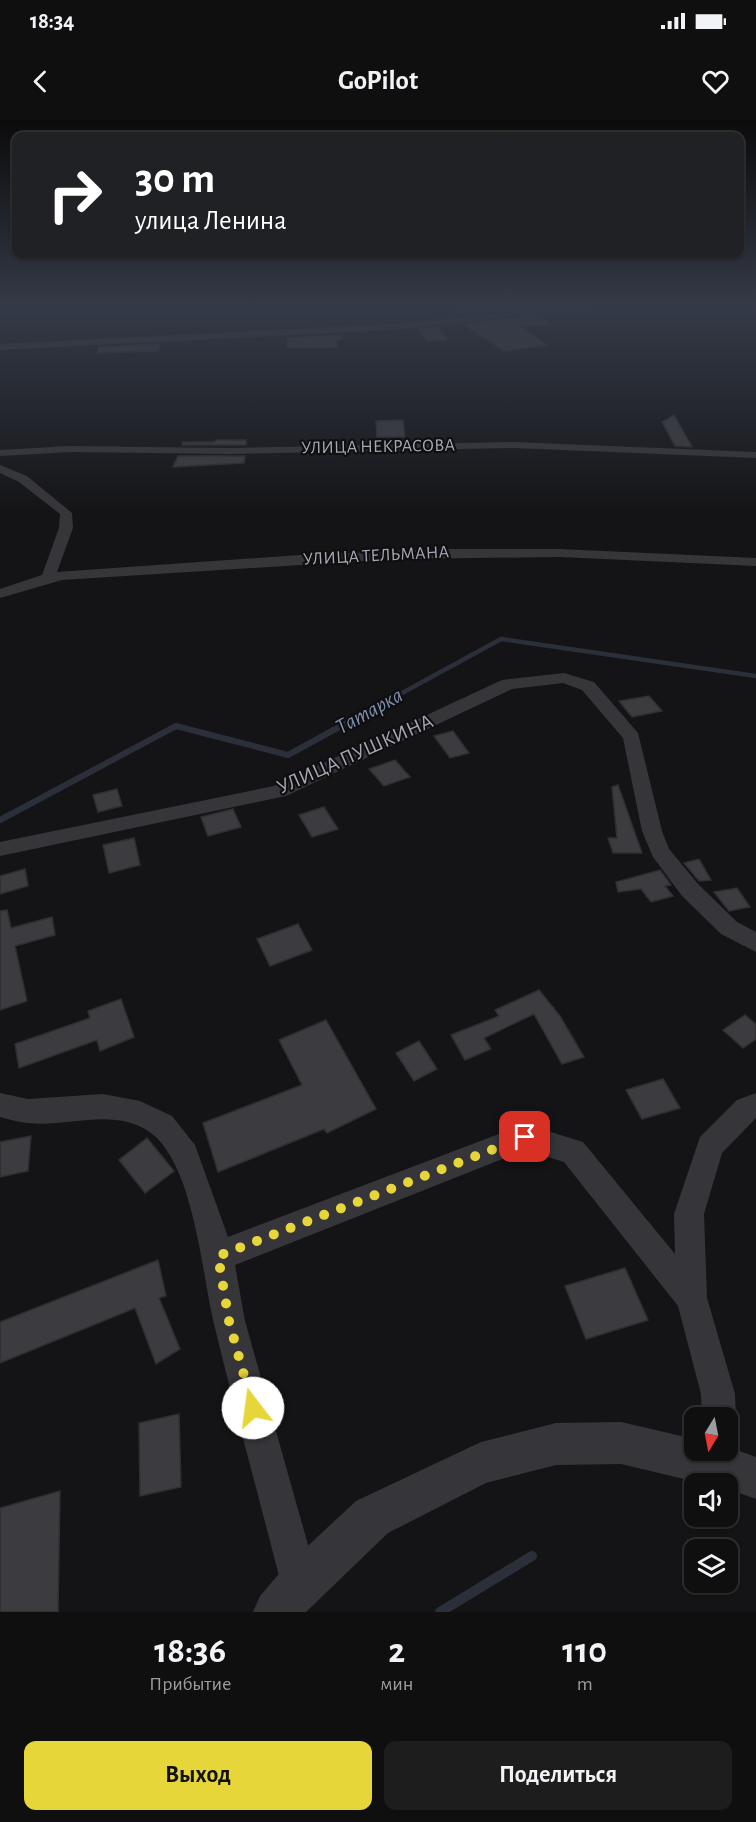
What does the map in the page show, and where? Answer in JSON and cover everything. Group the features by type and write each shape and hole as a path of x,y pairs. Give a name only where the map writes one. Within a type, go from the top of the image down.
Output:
{"street":[{"name":"УЛИЦА НЕКРАСОВА","path":"0,453 70,449 231,451 514,445 756,455"},
{"path":"0,469 23,478 66,513 66,528 48,578"},
{"name":"УЛИЦА ТЕЛЬМАНА","path":"0,594 48,578 224,563 444,553 616,554 756,562"},
{"name":"УЛИЦА ПУШКИНА","path":"0,849 279,791 508,684 564,678 588,686 632,737 647,811 660,852 690,890 729,928 756,943"},
{"path":"0,1105 28,1111 103,1106 140,1113 162,1125 185,1154 207,1215 218,1256 229,1321 288,1598"},
{"path":"719,1407 718,1394 691,1298 689,1214 710,1146 746,1109 756,1105"},
{"path":"218,1256 525,1137 573,1151 691,1298"},
{"path":"288,1598 372,1517 481,1463 556,1444 621,1443 733,1465"}],"building":[{"path":"674,415 692,447 675,446 662,422"},
{"path":"403,420 405,437 377,437 376,421"},
{"path":"216,440 246,440 246,445 182,445 183,442 215,442"},
{"path":"178,456 245,456 244,463 173,467"},
{"path":"649,696 662,711 632,717 619,701"},
{"path":"453,731 469,753 450,758 434,736"},
{"path":"395,760 410,777 384,786 369,769"},
{"path":"618,785 642,853 613,853 608,838 617,838 612,787"},
{"path":"117,789 122,806 98,812 93,795"},
{"path":"324,807 338,829 312,837 299,815"},
{"path":"233,809 241,827 208,836 201,817"},
{"path":"134,838 140,865 109,873 103,845"},
{"path":"699,859 711,880 699,881 684,863"},
{"path":"25,869 28,886 0,894 0,876"},
{"path":"660,870 671,885 665,886 673,896 651,902 641,889 618,892 616,882"},
{"path":"737,888 750,907 729,911 714,892"},
{"path":"7,910 11,928 52,917 55,935 15,946 27,1001 0,1010 0,911"},
{"path":"298,924 312,950 270,966 257,939"},
{"path":"539,990 560,1016 584,1057 562,1064 534,1014 484,1038 491,1049 465,1060 451,1035 499,1016 495,1010"},
{"path":"121,999 134,1037 100,1051 97,1040 19,1068 15,1044 90,1018 88,1011"},
{"path":"745,1015 756,1024 756,1039 743,1048 723,1030"},
{"path":"326,1020 376,1109 327,1133 324,1129 218,1172 203,1123 302,1085 279,1040"},
{"path":"419,1041 437,1069 414,1081 396,1053"},
{"path":"663,1079 680,1108 642,1119 626,1090"},
{"path":"31,1136 28,1171 0,1177 0,1142"},
{"path":"147,1138 174,1171 145,1193 119,1160"},
{"path":"158,1260 166,1296 159,1298 180,1349 156,1364 135,1308 0,1363 0,1322"},
{"path":"625,1268 648,1320 586,1339 565,1286"},
{"path":"179,1414 181,1487 140,1496 139,1423"},
{"path":"60,1491 58,1612 0,1612 0,1508"}],"waterway":[{"name":"Татарка","path":"360,716 501,639 756,676"},
{"name":"Татарка","path":"0,820 176,726 288,755 363,714"},
{"path":"440,1612 532,1556"}],"route":[{"path":"253,1408 229,1321 218,1256 525,1137"}]}
